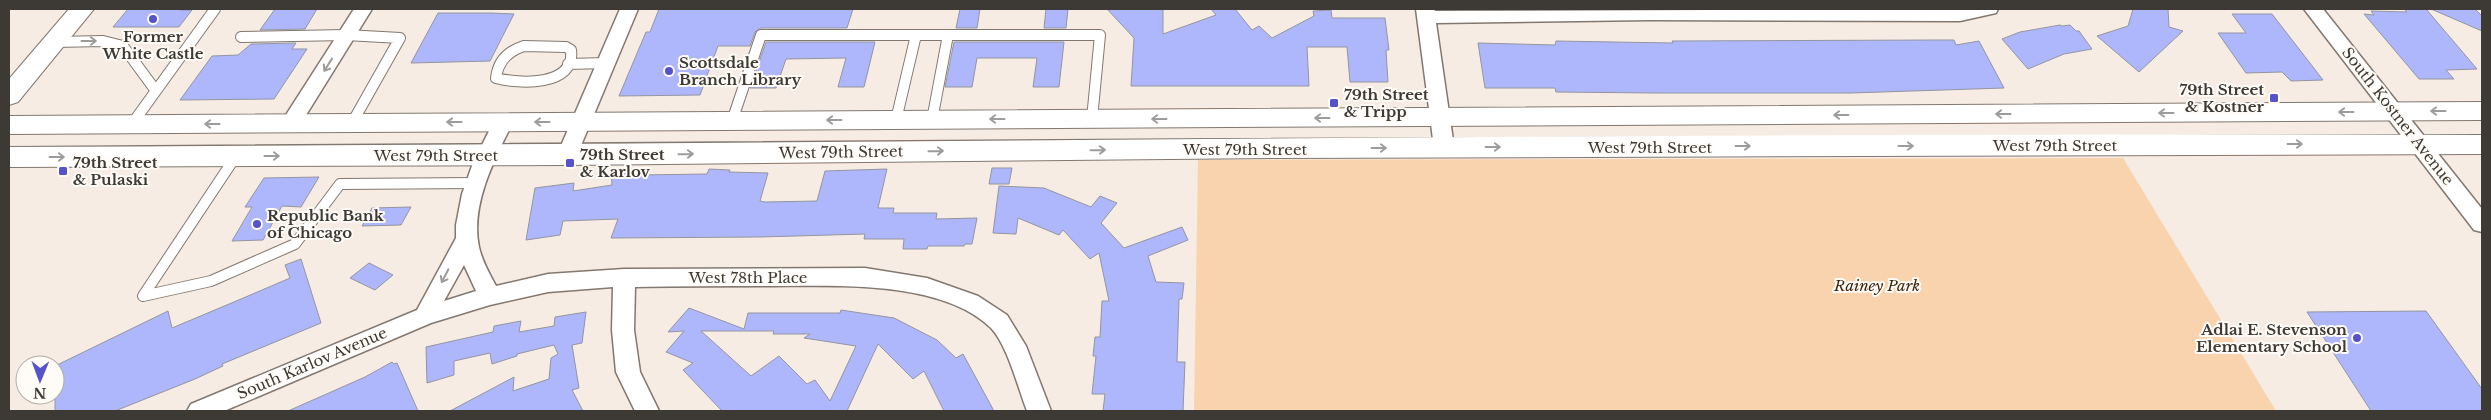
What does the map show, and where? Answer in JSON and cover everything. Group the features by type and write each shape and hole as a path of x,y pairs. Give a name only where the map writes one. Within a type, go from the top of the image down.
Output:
{"main road":[{"path":"9,96 82,9"},
{"name":"West 79th Street","path":"9,125 2482,111"},
{"name":"West 79th Street","path":"9,157 567,155 1444,147 2482,144"}],"street":[{"path":"291,123 363,9"},
{"path":"567,155 629,9"},
{"path":"1444,147 1426,13 1870,12 1960,15 1989,9"},
{"name":"South Kostner Avenue","path":"2313,9 2482,224"},
{"path":"490,296 471,254 467,238 471,200 476,183 486,155 503,122"},
{"path":"425,316 467,238"},
{"name":"West 78th Place","path":"490,296 548,283 624,278 865,277 927,287 970,302 999,322 1014,346 1039,411"},
{"path":"624,278 623,330 628,372 648,411"},
{"name":"South Karlov Avenue","path":"199,411 425,316 490,296"}],"lane":[{"path":"132,124 215,9"},
{"path":"241,37 346,35 400,38 352,123"},
{"path":"732,121 761,35 1100,35 1092,119"},
{"path":"896,120 916,35"},
{"path":"932,120 948,35"},
{"path":"54,42 103,42 123,46 156,91"},
{"path":"524,46 566,47 573,53 568,64 558,76 551,80 511,82 496,78 496,72 508,52 524,46"},
{"path":"568,64 606,64"},
{"path":"236,156 143,296 211,281 295,244 340,184 476,183"}],"green space":[{"name":"Rainey Park","path":"2123,158 2276,411 1194,411 1198,160"}],"building":[{"name":"Former White Castle","path":"128,9 192,10 179,27 113,27"},
{"path":"275,9 317,9 305,29 260,30"},
{"path":"659,9 853,9 847,28 761,28 755,32 750,46 718,46 700,95 619,96 646,32 650,32"},
{"path":"960,9 980,9 977,28 956,28"},
{"path":"1046,9 1068,9 1066,28 1044,28"},
{"path":"1107,9 1163,9 1163,34 1216,15 1211,9 1235,9 1252,30 1259,26 1272,38 1314,16 1313,11 1331,10 1332,18 1385,18 1389,50 1386,50 1388,82 1350,82 1347,47 1307,47 1309,86 1131,86 1134,38"},
{"path":"2133,9 2168,9 2169,27 2183,31 2139,72 2097,36 2128,26"},
{"path":"2404,9 2426,9 2477,69 2446,70 2454,79 2419,79 2364,14 2374,15 2371,11 2407,12"},
{"path":"2431,9 2475,9 2482,16 2482,31"},
{"path":"438,13 514,14 490,61 411,63"},
{"path":"2232,14 2272,14 2323,80 2291,81 2282,72 2246,73 2218,33 2246,33"},
{"path":"2070,25 2076,31 2079,31 2092,49 2064,54 2028,69 2002,39 2020,32"},
{"path":"1954,40 1956,45 1979,41 2004,88 1851,93 1653,93 1556,92 1555,88 1485,88 1478,43 1555,45 1556,41 1673,43 1672,41"},
{"path":"766,42 875,42 864,87 838,87 846,58 786,59 776,88 750,88"},
{"path":"954,42 1064,42 1059,87 1033,87 1037,58 977,58 972,87 945,87"},
{"path":"296,43 292,49 307,49 274,99 180,100 212,56 238,55 251,44"},
{"path":"992,168 1012,168 1009,184 989,184"},
{"path":"611,169 639,169 637,175 707,174 709,169 730,170 729,172 768,173 760,201 765,202 817,201 825,171 887,169 878,208 894,208 893,213 937,213 936,219 977,218 972,244 965,244 964,246 928,246 927,249 903,249 904,239 864,239 865,234 611,238 618,219 563,221 560,235 526,240 535,188 574,183 573,191 612,185"},
{"name":"Republic Bank of Chicago","path":"319,177 301,207 282,206 263,240 232,241 252,207 245,207 264,178"},
{"path":"999,186 1044,188 1091,207 1100,196 1117,203 1101,223 1124,248 1182,227 1188,240 1148,256 1156,282 1184,283 1182,299 1179,299 1177,362 1185,362 1183,411 1103,411 1105,394 1092,394 1096,356 1093,356 1095,337 1100,337 1102,301 1109,301 1099,253 1090,259 1063,230 1059,235 1018,218 1016,234 993,233"},
{"path":"411,207 401,225 362,226 372,208"},
{"path":"301,259 321,323 222,364 223,366 195,379 115,411 55,411 55,405 65,405 65,361 168,311 172,328 290,278 285,265"},
{"path":"369,263 393,275 375,290 350,278"},
{"path":"689,308 744,329 748,313 840,313 841,310 894,318 937,340 956,358 963,354 994,411 944,411 924,371 913,379 878,344 847,411 722,411 683,370 693,363 666,352 684,331 668,332","holes":["701,331 774,331 773,334 810,334 804,338 856,346 830,401 815,380 807,384 779,356 751,376"]},
{"path":"2426,311 2482,389 2482,411 2371,411 2307,312"},
{"path":"586,312 582,343 572,345 579,388 572,390 583,411 450,411 514,377 513,391 549,379 551,358 558,354 554,345 517,354 517,356 492,364 490,353 454,361 454,375 427,383 426,347 493,332 494,326 521,321 519,332 554,326 555,317"},
{"path":"392,362 394,364 397,363 418,411 288,411 365,377"}],"place":[{"name":"Former White Castle","path":"153,19"},
{"name":"Scottsdale Branch Library","path":"669,71"},
{"name":"79th Street & Kostner","path":"2274,98"},
{"name":"79th Street & Tripp","path":"1334,103"},
{"name":"79th Street & Karlov","path":"570,163"},
{"name":"79th Street & Pulaski","path":"63,171"},
{"name":"Republic Bank of Chicago","path":"257,224"},
{"name":"Adlai E. Stevenson Elementary School","path":"2357,338"}]}
